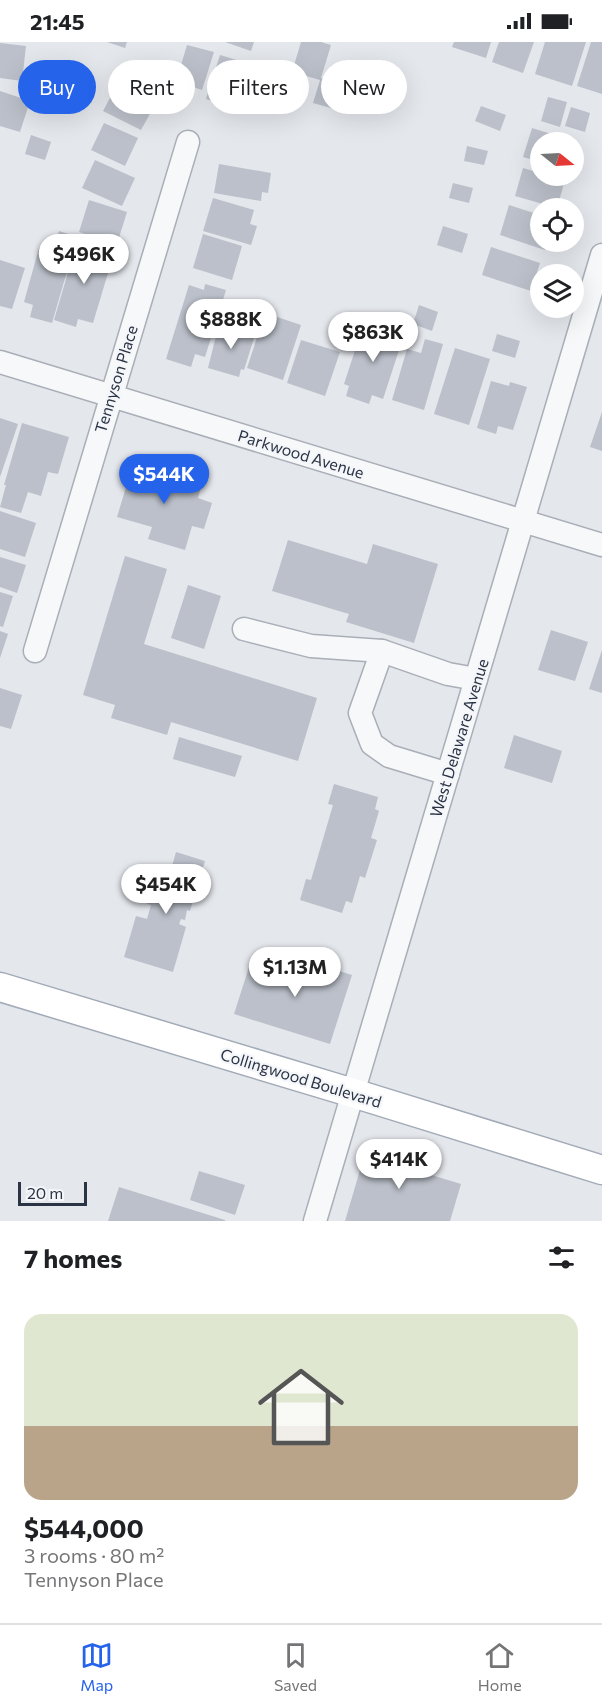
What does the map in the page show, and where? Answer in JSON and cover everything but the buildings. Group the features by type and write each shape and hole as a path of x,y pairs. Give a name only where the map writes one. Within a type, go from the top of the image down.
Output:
{"main road":[{"name":"Collingwood Boulevard","path":"0,987 602,1170"}],"street":[{"name":"Tennyson Place","path":"35,651 188,142"},
{"name":"West Delaware Avenue","path":"315,1221 602,255"},
{"name":"Parkwood Avenue","path":"0,362 602,545"},
{"path":"244,629 311,646 382,651 448,674 476,679"},
{"path":"382,651 360,713 372,744 389,756 448,774"}]}
